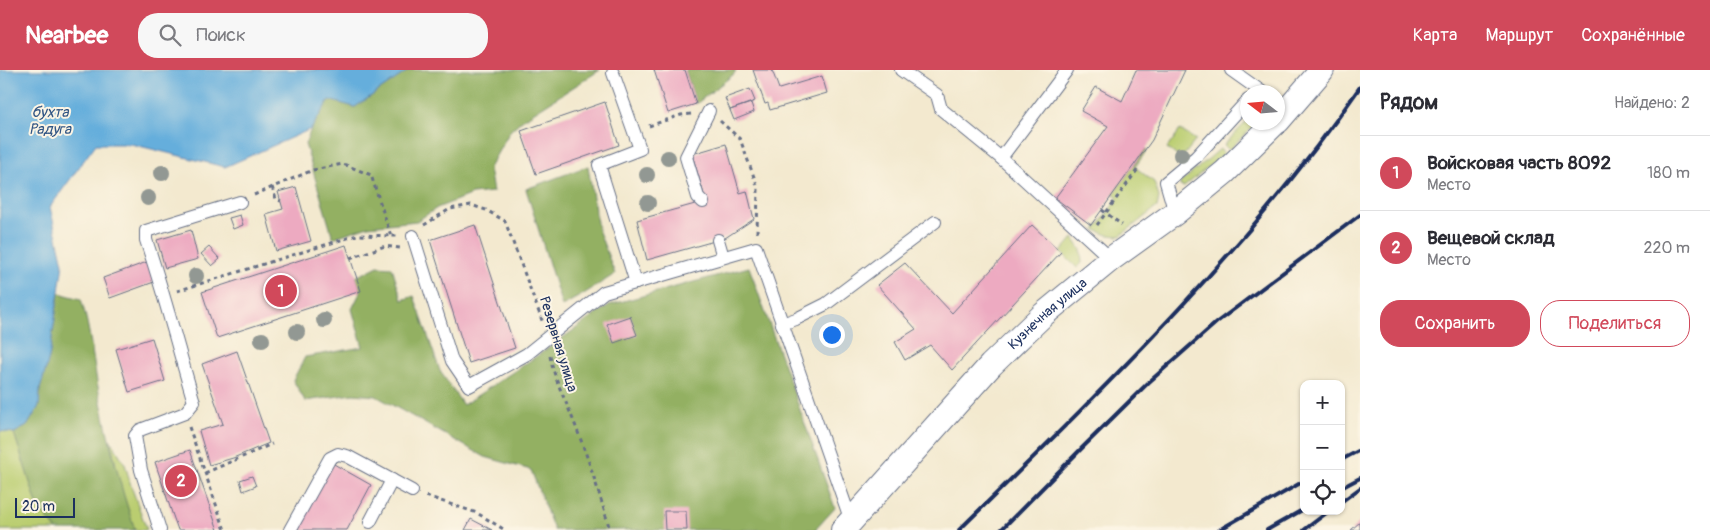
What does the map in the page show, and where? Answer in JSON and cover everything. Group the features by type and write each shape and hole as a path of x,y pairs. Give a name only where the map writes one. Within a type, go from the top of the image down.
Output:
{"street":[{"name":"Кузнечная улица","path":"1285,109 1322,70"},
{"name":"Кузнечная улица","path":"847,526 991,365 1044,314 1226,172 1265,130"}],"lane":[{"path":"902,70 937,95 941,109 1001,158 1111,260"},
{"path":"1001,158 1067,70"},
{"path":"1231,70 1250,85"},
{"path":"613,73 640,149 599,165 636,283"},
{"path":"1175,213 1166,182 1196,157 1240,109"},
{"path":"703,202 698,197 686,157 709,111"},
{"path":"160,530 141,470 135,436 140,430 185,413 194,402 169,320 164,295 146,240 146,231 240,202"},
{"path":"782,324 826,304 936,222"},
{"path":"413,236 452,361 469,386 527,354 604,292 756,248 847,526"},
{"path":"718,240 723,258"},
{"path":"290,530 330,458 338,454 347,456 412,491"},
{"path":"370,522 392,480"}],"path":[{"path":"634,131 681,115 709,111 740,139 758,188 756,248"},
{"path":"240,202 313,170 343,164 371,175 391,236"},
{"path":"1087,238 1113,198 1138,169"},
{"path":"272,187 276,199 281,201"},
{"name":"Резервная улица","path":"413,236 425,224 450,209 471,205 486,210 505,221 548,337 551,362 557,384 572,417 600,495 610,530"},
{"path":"164,295 357,235 413,236"},
{"path":"350,258 386,246"},
{"path":"185,413 225,530"},
{"path":"205,473 272,444"},
{"path":"412,491 477,513 505,530"}],"green space":[{"path":"409,70 600,70 522,120 510,131 489,168 493,192 472,194 437,208 417,221 368,226 333,238 305,144 311,129 329,100 355,107"},
{"path":"685,70 736,70 734,74 696,104"},
{"path":"1240,128 1240,130 1249,130 1229,150 1224,145"},
{"path":"1180,130 1196,140 1181,159 1167,148"},
{"path":"1146,149 1135,167 1154,182 1159,197 1157,207 1120,236 1108,235 1095,230 1118,198 1113,194"},
{"path":"1220,149 1224,154 1184,187 1180,186 1180,183"},
{"path":"588,166 598,229 615,274 562,306 526,189"},
{"path":"1073,238 1081,250 1082,263 1077,268 1061,252"},
{"path":"378,266 392,267 402,300 414,296 440,371 463,405 609,305 749,267 835,508 815,530 554,530 531,470 485,457 376,396 353,394 305,401 293,380 305,357 363,347 352,309 361,291 356,277"},
{"path":"59,293 81,299 107,431 135,530 57,530 38,507 14,433 27,426 39,406 40,389 49,358"},
{"path":"0,431 14,433 38,507 57,530 0,530"},
{"path":"110,439 125,464 147,530 135,530 121,488"}],"water":[{"name":"бухта Радуга","path":"0,70 409,70 355,107 329,100 311,129 225,167 131,144 96,144 50,207 63,264 49,358 40,389 39,406 27,426 14,433 0,431"}],"building":[{"path":"654,70 685,70 696,104 668,113"},
{"path":"753,70 772,70 779,89 822,76 827,93 770,110 768,103 765,104"},
{"path":"1136,70 1185,70 1152,140 1091,225 1055,198 1108,126 1081,111 1096,87 1122,101"},
{"path":"750,89 755,101 730,110 725,98"},
{"path":"605,102 619,145 536,174 521,131"},
{"path":"751,103 754,112 734,120 730,110"},
{"path":"726,144 740,193 747,191 754,219 725,238 647,260 637,220 706,201 692,154"},
{"path":"296,187 311,241 276,251 266,214 283,209 278,192"},
{"path":"240,215 243,225 233,229 229,218"},
{"path":"475,225 515,348 469,363 430,240"},
{"path":"1032,225 1061,252 952,370 930,345 905,360 895,342 916,329 877,285 905,263 952,313"},
{"path":"191,230 198,259 165,268 157,240"},
{"path":"346,245 361,291 217,338 202,292"},
{"path":"209,247 220,259 212,266 201,254"},
{"path":"147,262 154,282 110,298 103,278"},
{"path":"630,316 637,335 614,343 607,324"},
{"path":"152,338 165,381 129,392 116,349"},
{"path":"237,351 269,443 233,458 209,465 199,431 223,424 202,364"},
{"path":"190,450 218,530 178,530 172,513 155,462"},
{"path":"332,463 371,485 347,530 296,530"},
{"path":"252,476 256,486 243,491 240,480"},
{"path":"664,511 686,511 687,530 665,530"},
{"path":"471,519 492,530 465,530"},
{"path":"1360,522 1360,530 1351,530"}],"railway":[{"path":"959,530 1066,425 1221,263 1270,206 1360,87"},
{"path":"1001,530 1149,382 1217,322 1360,215"},
{"path":"1345,458 1360,450"},
{"path":"1345,486 1360,478"},
{"path":"1219,530 1300,483"},
{"path":"1345,499 1360,488"},
{"path":"1267,530 1300,511"},
{"path":"1304,530 1324,515"}],"place":[{"name":"Войсковая часть 8092","path":"281,291"},
{"name":"Вещевой склад","path":"181,481"}]}
